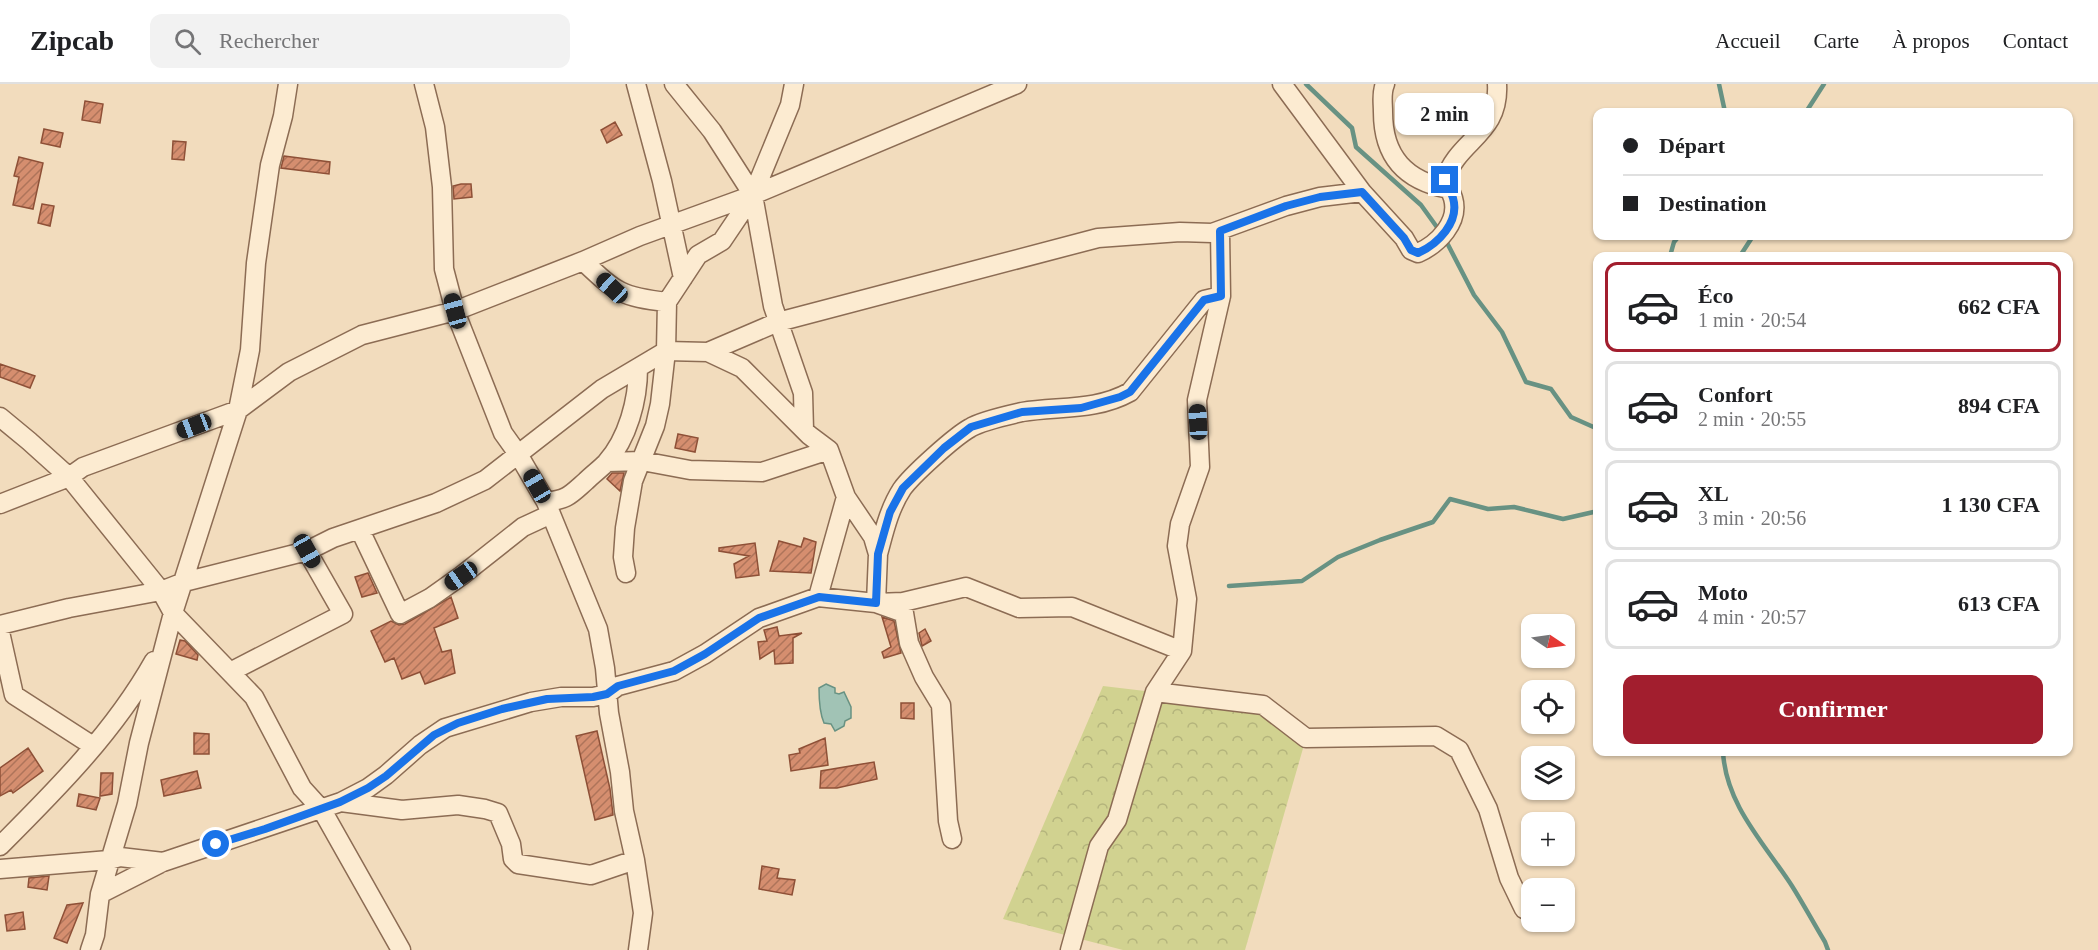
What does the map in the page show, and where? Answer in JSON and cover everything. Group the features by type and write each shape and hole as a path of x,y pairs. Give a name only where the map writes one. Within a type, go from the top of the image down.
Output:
{"street":[{"path":"90,950 95,935 100,894 127,804 139,743 173,613 238,410 250,350 256,263 270,165 283,116 288,84"},
{"path":"424,84 435,127 442,187 444,269 455,311 503,433 518,454 549,508 598,629 624,811 635,860 643,913 638,950"},
{"path":"636,84 662,181 682,278"},
{"path":"674,84 712,131 753,195 774,306 803,393 804,430"},
{"path":"626,573 623,557 625,528 633,481 655,426 660,404 666,351 667,302 698,255 722,240 753,195 790,105 794,84"},
{"path":"0,504 69,477 83,467 238,410 289,372 362,335 455,311 670,225 753,195 1017,84"},
{"path":"1282,84 1362,192 1404,238 1411,250 1418,253 1431,247 1449,227 1453,216 1454,200 1445,180 1449,168 1491,120 1498,100 1497,84"},
{"path":"1374,84 1383,105"},
{"path":"1385,84 1382,90 1383,126 1395,160 1409,174 1428,185 1449,189"},
{"path":"708,352 778,321 1098,238 1180,232 1212,233 1286,206 1320,197 1362,192"},
{"path":"1070,950 1099,846 1117,820 1155,692 1182,651 1187,599 1177,546 1180,524 1200,467 1197,400 1221,296 1220,231"},
{"path":"583,261 612,288 625,295 667,302"},
{"path":"876,603 878,554 890,512 903,488 944,448 971,427 1022,412 1081,408 1130,392 1204,300 1221,296"},
{"path":"0,625 69,608 161,591 184,582 307,551 333,538 446,498 485,480 602,389 666,351 708,352 742,368 804,430 829,450 846,497 873,537 878,554"},
{"path":"360,530 400,614 430,598 523,527 564,500 607,462 629,422 638,385 638,368"},
{"path":"0,417 69,477 161,591 173,613 254,698 302,788 322,810 401,950"},
{"path":"607,462 642,461 690,470 762,472 829,450"},
{"path":"819,597 846,497"},
{"path":"231,672 343,614 307,551"},
{"path":"100,894 163,862 340,802 386,776 434,735 458,723 502,709 547,699 593,697 607,694 618,686 674,671 705,654 759,618 819,597 876,603 903,602 966,587 1019,608 1072,608 1182,651"},
{"path":"876,603 904,613 909,643 924,677 941,705 948,821 952,839"},
{"path":"0,632 14,695 93,746"},
{"path":"0,846 56,790 128,704 165,643"},
{"path":"1155,692 1263,705 1306,738 1436,736 1459,750 1488,809 1509,878 1521,903"},
{"path":"340,802 402,810 458,805 498,813 512,843 513,860 518,864 591,875 635,860"},
{"path":"0,869 109,860 120,857 163,862"}],"green space":[{"path":"1103,686 1263,705 1306,738 1245,950 1123,950 1003,919"}],"shaded area":[{"path":"826,684 835,688 835,693 844,692 851,707 851,718 835,731 831,724 824,723 821,711 819,688"}],"building":[{"path":"85,101 103,104 100,123 82,120"},
{"path":"615,122 622,135 607,143 601,130"},
{"path":"44,129 63,133 60,147 41,143"},
{"path":"173,141 186,142 184,160 172,159"},
{"path":"284,156 330,162 329,174 281,168"},
{"path":"19,157 43,163 33,209 13,205 19,177 14,176"},
{"path":"471,184 472,197 454,199 453,186"},
{"path":"42,204 54,206 50,226 38,223"},
{"path":"0,364 35,376 30,388 0,377"},
{"path":"678,434 698,438 695,452 675,448"},
{"path":"612,473 624,473 620,491 607,479"},
{"path":"804,538 816,542 811,573 770,571 779,541 801,547"},
{"path":"755,543 759,575 736,578 734,564 749,556 719,551 719,548"},
{"path":"368,573 377,593 362,597 355,577"},
{"path":"451,597 458,618 434,628 442,652 451,650 455,673 425,684 420,672 402,679 394,658 385,662 371,631 391,621 399,625 405,624"},
{"path":"882,617 894,621 901,653 884,658 882,652 891,647"},
{"path":"777,627 779,636 802,633 793,638 793,663 775,664 774,650 760,659 758,642 767,641 764,630"},
{"path":"925,629 931,641 922,646 919,633"},
{"path":"180,640 185,641 198,655 197,660 176,654"},
{"path":"901,703 914,703 914,719 901,718"},
{"path":"597,731 610,789 613,815 595,820 576,736"},
{"path":"194,733 209,734 209,754 194,754"},
{"path":"825,738 828,765 791,771 789,755 800,753 799,749"},
{"path":"28,748 43,771 13,793 11,790 0,796 0,768"},
{"path":"874,762 877,779 837,788 820,788 821,771"},
{"path":"197,771 201,788 164,796 161,780"},
{"path":"101,773 113,773 112,794 100,796"},
{"path":"79,794 100,798 96,810 77,806"},
{"path":"762,866 779,869 777,878 795,880 792,895 759,889"},
{"path":"49,876 47,890 28,887 29,878"},
{"path":"83,903 67,943 54,938 67,905"},
{"path":"23,912 25,929 7,931 5,915"}],"waterway":[{"path":"1306,84 1352,128 1356,147 1421,205 1439,230"},
{"path":"1719,84 1724,108"},
{"path":"1809,108 1824,84"},
{"path":"1444,237 1474,295 1502,332 1526,382 1551,389 1571,417 1593,427"},
{"path":"1671,252 1676,240"},
{"path":"1743,252 1750,240"},
{"path":"1229,586 1302,581 1338,557 1433,522 1450,499 1488,509 1514,507 1563,519 1593,512"},
{"path":"1724,756 1731,789 1748,823 1792,886 1828,950"}],"route":[{"path":"216,844 322,810 340,802 386,776 434,735 458,723 531,702 561,697 593,697 607,694 618,686 674,671 705,654 759,618 819,597 876,603 878,554 890,512 903,488 944,448 971,427 1022,412 1081,408 1130,392 1204,300 1221,296 1220,231 1286,206 1320,197 1362,192 1404,238 1411,250 1418,253 1431,247 1449,227 1453,216 1454,200 1445,180"}]}
